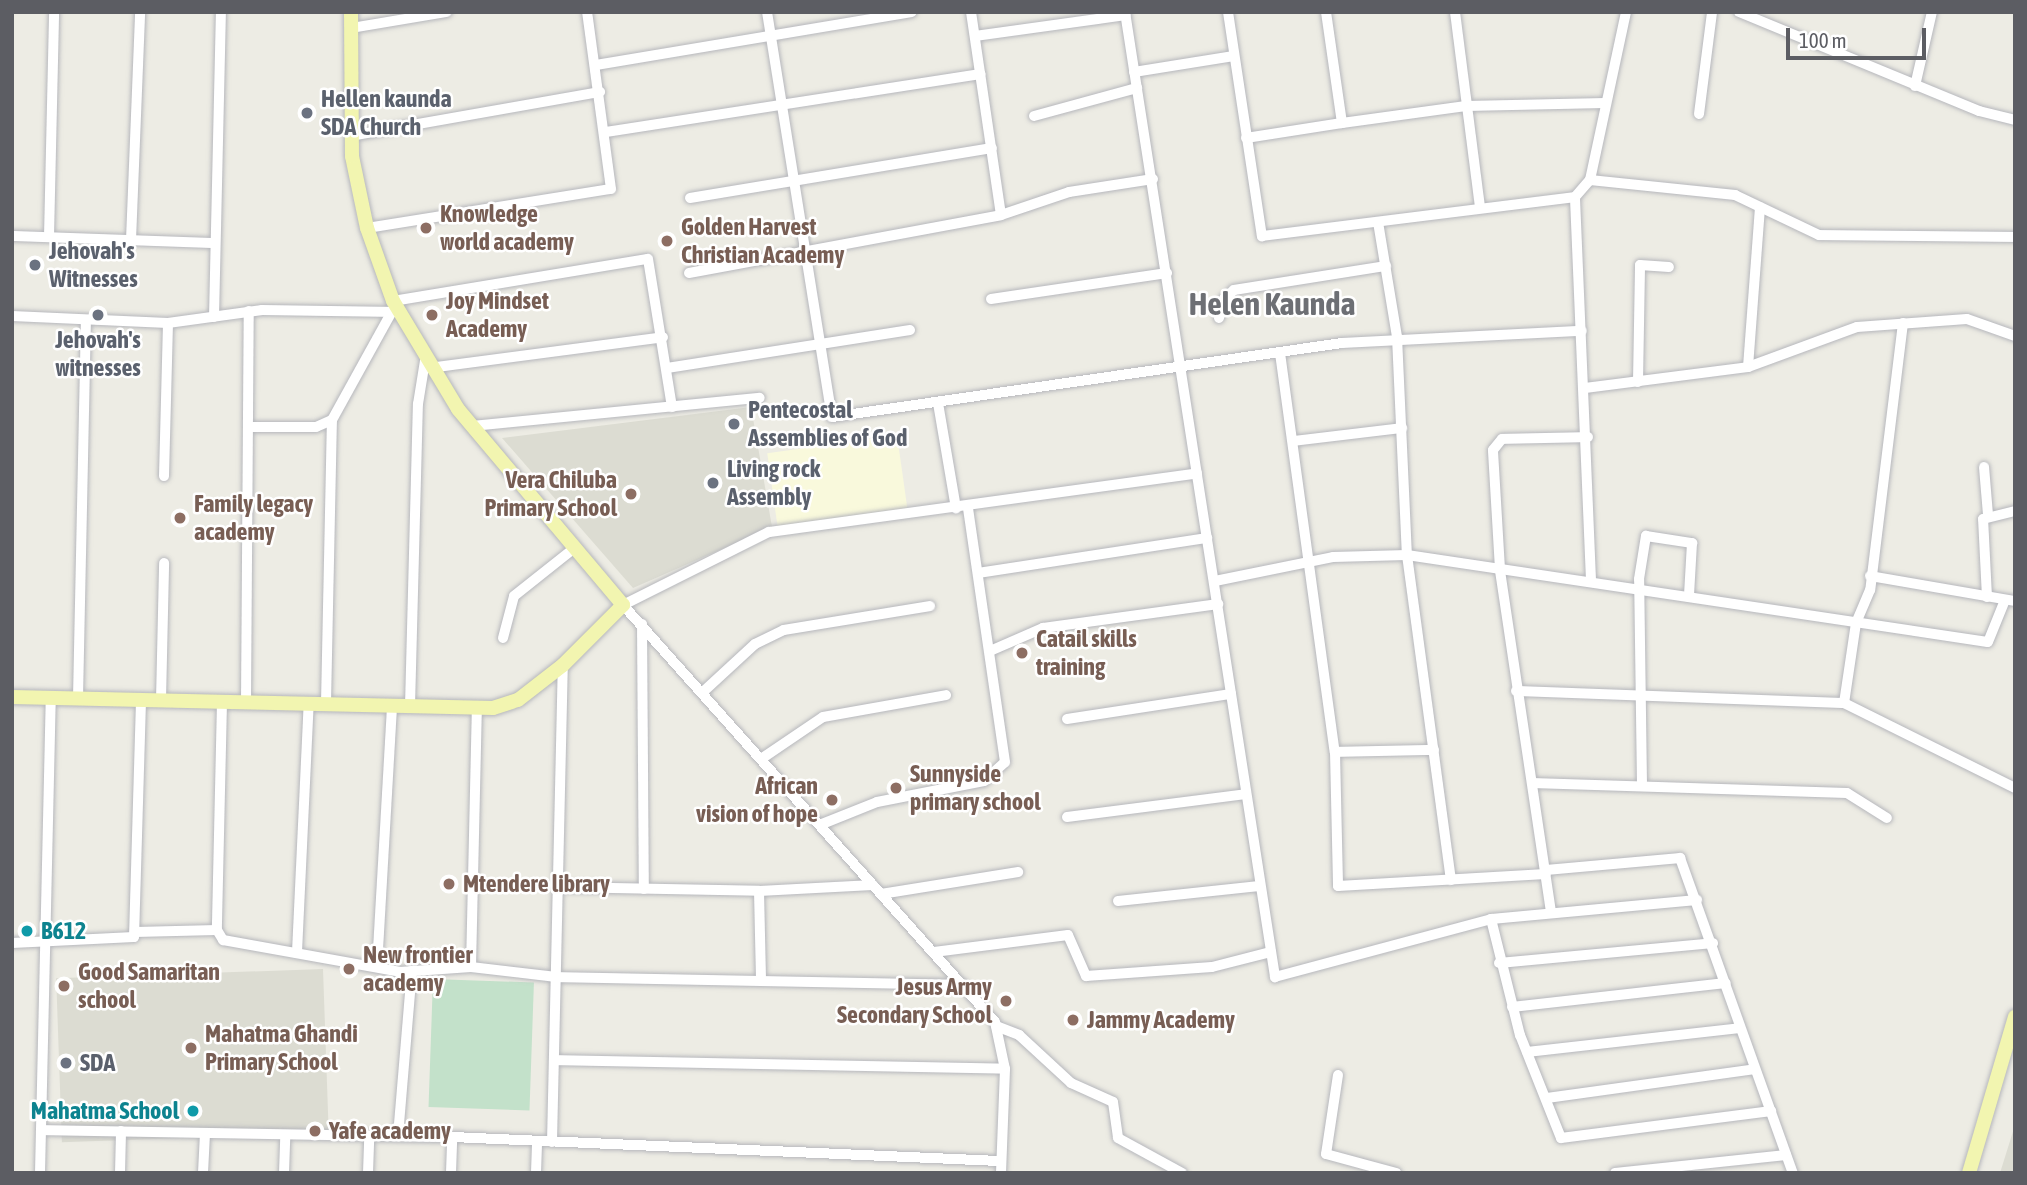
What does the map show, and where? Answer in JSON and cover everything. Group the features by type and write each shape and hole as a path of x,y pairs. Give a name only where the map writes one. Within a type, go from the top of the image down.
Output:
{"main road":[{"path":"12,697 309,702 477,709 518,700 563,665 623,605 573,549 472,426 427,365 394,309 367,228 350,136 351,12"},
{"path":"1969,1173 2015,1017"}],"street":[{"path":"49,237 54,12"},
{"path":"131,240 140,12"},
{"path":"214,317 221,12"},
{"path":"351,28 447,12"},
{"path":"367,228 547,195 606,191 613,185 587,12"},
{"path":"767,12 806,252 818,344 832,417 1397,337 1582,331"},
{"path":"596,65 772,38 912,12"},
{"path":"971,12 1001,215"},
{"path":"1228,12 1262,236 1575,197 1590,180 1626,12"},
{"path":"1326,12 1342,123"},
{"path":"1455,12 1480,207"},
{"path":"1699,114 1712,12"},
{"path":"1739,12 1916,86 2015,120"},
{"path":"1916,86 1932,12"},
{"path":"975,36 1126,13 1275,977 1491,919 1697,900"},
{"path":"1134,72 1234,56"},
{"path":"606,132 981,74"},
{"path":"1034,116 1137,89"},
{"path":"350,136 600,92"},
{"path":"1246,138 1466,106 1605,103"},
{"path":"690,198 992,148"},
{"path":"689,273 1001,215 1069,192 1153,179"},
{"path":"1590,180 1718,192 1760,207 1819,235 2015,237"},
{"path":"1575,197 1588,437 1591,580"},
{"path":"1748,367 1760,207"},
{"path":"1378,222 1397,337 1407,555 1451,880"},
{"path":"12,236 214,243"},
{"path":"12,316 168,323 250,311 394,309 648,259 663,337 671,407"},
{"path":"1638,382 1640,265 1669,267"},
{"path":"1219,318 1226,295 1234,290 1386,266"},
{"path":"991,299 1167,272"},
{"path":"326,703 332,420 394,309"},
{"path":"246,702 250,311"},
{"path":"1585,388 1748,367 1847,330 1903,323 1967,319 2015,335"},
{"path":"78,698 86,320"},
{"path":"164,476 168,323"},
{"path":"1844,703 1856,624 1865,613 1903,323"},
{"path":"667,368 910,330"},
{"path":"410,706 418,404 427,365 663,337"},
{"path":"1280,353 1311,561 1317,650 1335,752 1342,890 1546,872 1676,857 1697,900 1713,943 1740,1028 1793,1173"},
{"path":"472,426 760,398"},
{"path":"938,403 956,508"},
{"path":"250,427 316,427 332,420"},
{"path":"1293,441 1402,428"},
{"path":"1551,912 1516,691 1500,569 1494,442 1588,437"},
{"path":"1984,467 1988,515 1983,525 1987,597"},
{"path":"41,1130 369,1139 398,1136 452,1137 1001,1167 1005,1069 996,1026 964,985 873,885 764,757 623,605 769,532 1197,473"},
{"path":"822,824 877,802 984,781 1001,772 1005,753 968,506"},
{"path":"1988,515 2015,511"},
{"path":"1642,785 1645,696 1639,588 1646,536 1692,543 1689,595"},
{"path":"978,572 1207,538"},
{"path":"503,638 514,596 573,549"},
{"path":"1215,580 1311,561 1407,555 1591,580 1856,624 1988,642 2010,601 1870,576"},
{"path":"161,700 164,563"},
{"path":"990,651 1043,628 1217,604"},
{"path":"705,691 755,644 784,630 930,606"},
{"path":"642,624 644,889"},
{"path":"552,1142 563,665"},
{"path":"1516,691 1844,703 2015,788"},
{"path":"1067,719 1231,694"},
{"path":"764,757 823,717 946,695"},
{"path":"40,1173 51,697"},
{"path":"12,943 126,942 135,932 141,700"},
{"path":"222,702 217,930 223,940 412,971 471,967 556,977 964,985"},
{"path":"296,952 309,702"},
{"path":"377,967 392,705"},
{"path":"471,967 477,709"},
{"path":"1335,752 1434,750"},
{"path":"1532,783 1847,793 1887,818"},
{"path":"1067,817 1246,794"},
{"path":"881,894 1018,872"},
{"path":"559,887 759,891 873,885"},
{"path":"1118,901 1259,886"},
{"path":"759,891 761,981"},
{"path":"1491,919 1499,963 1512,1007 1561,1138 1771,1111"},
{"path":"135,932 217,930"},
{"path":"934,952 1068,935 1086,976 1212,967 1271,952"},
{"path":"1499,963 1713,943"},
{"path":"398,1136 412,971"},
{"path":"1512,1007 1726,983"},
{"path":"996,1026 1018,1035 1071,1083 1113,1102 1118,1138 1182,1173"},
{"path":"1527,1052 1740,1028"},
{"path":"554,1060 1005,1069"},
{"path":"1547,1098 1755,1069"},
{"path":"1338,1075 1326,1154 1396,1173"},
{"path":"120,1173 121,1131"},
{"path":"203,1173 205,1133"},
{"path":"284,1173 285,1135"},
{"path":"451,1173 452,1137"},
{"path":"368,1173 369,1139"},
{"path":"536,1173 537,1141"},
{"path":"1615,1173 1786,1154"}],"shaded area":[{"name":"Vera Chiluba Primary School","path":"751,407 772,527 633,588 502,438"},
{"path":"897,435 908,516 779,534 767,453"},
{"name":"Mahatma Ghandi Primary School","path":"323,969 329,1133 62,1142 56,978"},
{"path":"433,979 534,983 529,1110 429,1107"},
{"path":"2015,1125 2015,1173 2000,1173"}],"place":[{"name":"Hellen kaunda SDA Church","path":"307,113"},
{"name":"Knowledge world academy","path":"426,228"},
{"name":"Golden Harvest Christian Academy","path":"667,241"},
{"name":"Jehovah's Witnesses","path":"35,265"},
{"name":"Jehovah's witnesses","path":"98,315"},
{"name":"Joy Mindset Academy","path":"432,315"},
{"name":"Pentecostal Assemblies of God","path":"734,424"},
{"name":"Living rock Assembly","path":"713,483"},
{"name":"Vera Chiluba Primary School","path":"631,494"},
{"name":"Family legacy academy","path":"180,518"},
{"name":"Catail skills training","path":"1022,653"},
{"name":"Sunnyside primary school","path":"896,788"},
{"name":"African vision of hope","path":"832,800"},
{"name":"Mtendere library","path":"449,884"},
{"name":"B612","path":"27,931"},
{"name":"New frontier academy","path":"349,969"},
{"name":"Good Samaritan school","path":"64,986"},
{"name":"Jesus Army Secondary School","path":"1006,1001"},
{"name":"Jammy Academy","path":"1073,1020"},
{"name":"Mahatma Ghandi Primary School","path":"191,1048"},
{"name":"SDA","path":"66,1063"},
{"name":"Mahatma School","path":"193,1111"},
{"name":"Yafe academy","path":"315,1131"}],"district":[{"name":"Helen Kaunda","path":"1272,304"}]}
